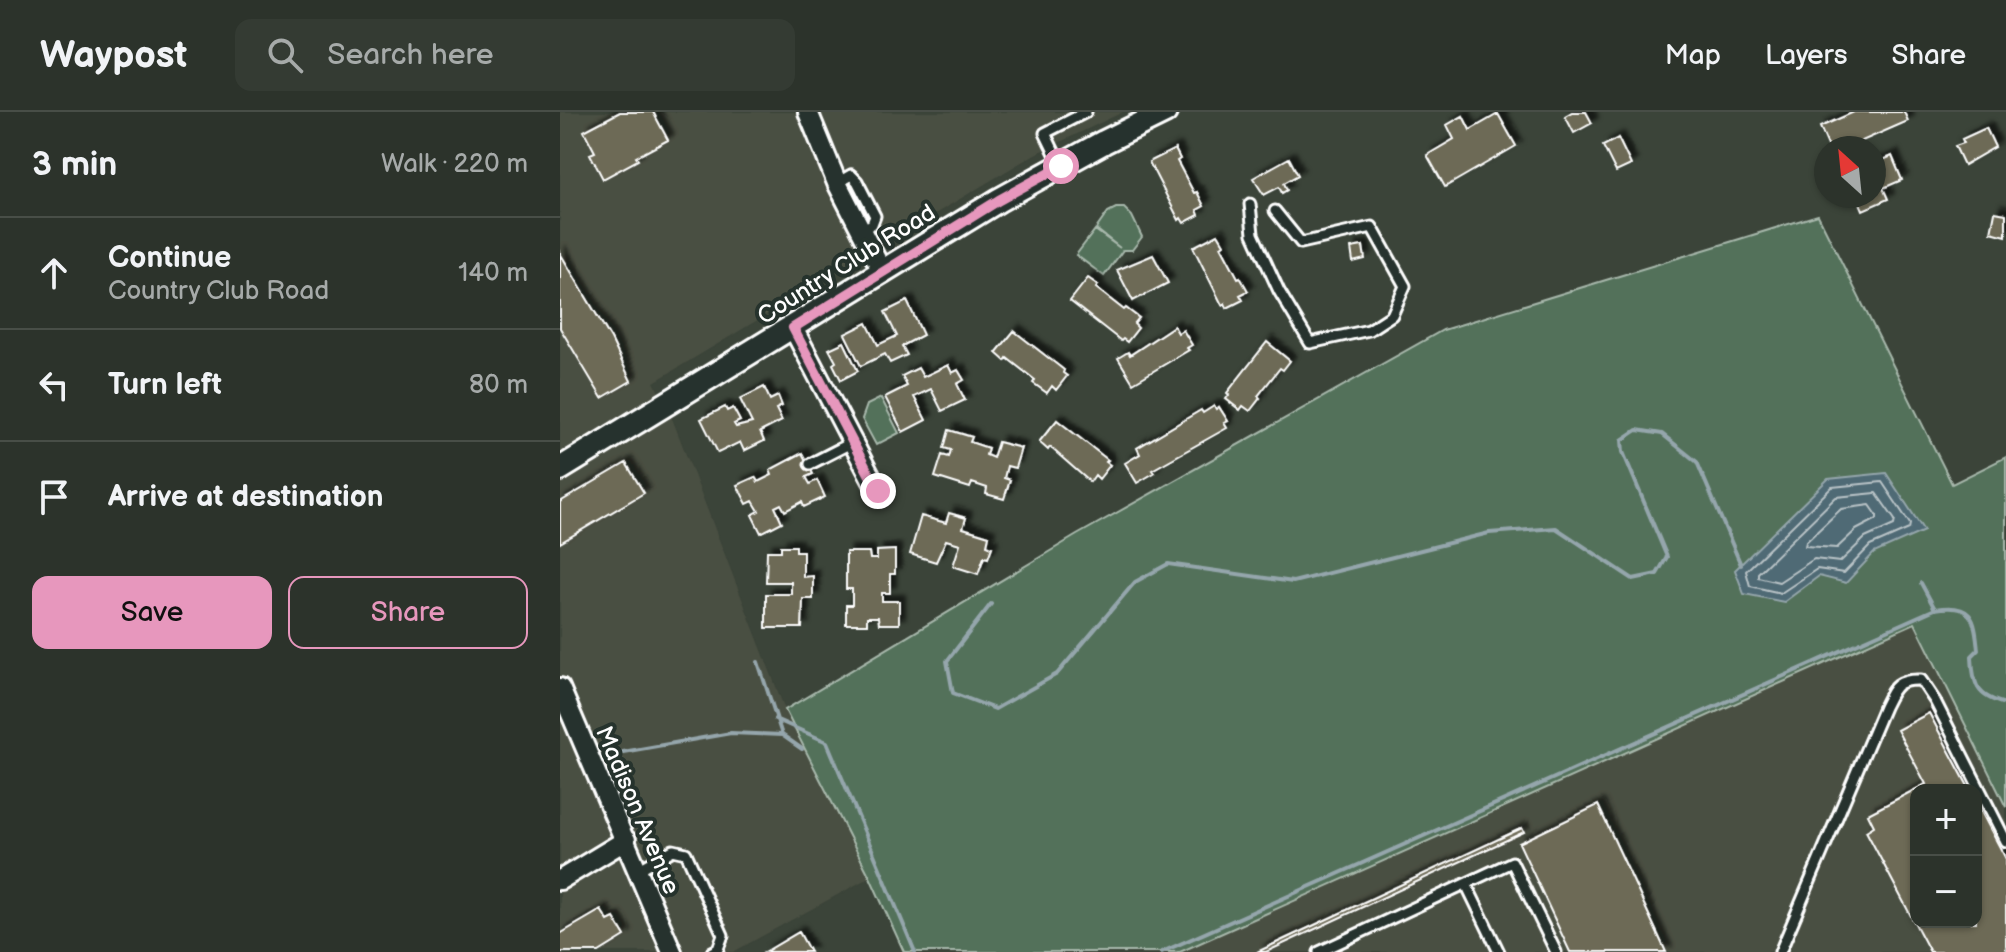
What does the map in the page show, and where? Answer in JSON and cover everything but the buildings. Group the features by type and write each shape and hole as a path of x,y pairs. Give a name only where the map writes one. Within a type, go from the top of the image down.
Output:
{"street":[{"path":"808,112 837,183 883,273"},
{"name":"Country Club Road","path":"560,469 999,200 1165,112"},
{"path":"793,328 878,491"},
{"name":"Madison Avenue","path":"560,688 672,952"},
{"path":"560,880 626,840"}],"lane":[{"path":"1061,166 1045,133 1086,112"},
{"path":"1250,204 1253,234 1279,291 1310,343 1369,330 1392,315 1405,286 1372,227 1301,243 1275,211"},
{"path":"810,464 853,442"},
{"path":"1780,952 1884,707 1893,688 1906,679 1921,680 1935,701 2006,841"},
{"path":"638,870 673,850 686,853 723,935 718,949 712,952"},
{"path":"1319,952 1512,862 1556,952"},
{"path":"1466,884 1499,952"}],"shaded area":[{"path":"560,112 1123,112 1035,154 654,382 673,421 785,710 870,877 733,952 560,952"},
{"path":"1915,623 2006,807 2006,952 1180,952"}],"green space":[{"path":"1124,208 1132,216 1142,237 1132,250 1123,250 1104,276 1076,255 1095,230 1120,248 1096,229 1108,212"},
{"path":"1818,215 1952,484 2006,457 2006,807 1915,623 1180,952 904,952 870,877 785,710 1077,535 1443,330"},
{"path":"881,398 899,433 876,445 862,419 867,405"}],"water":[{"path":"1886,473 1924,531 1874,553 1846,583 1819,576 1784,602 1744,594 1735,570 1828,479"}],"waterway":[{"path":"991,604 947,661 953,693 995,709 1057,674 1135,582 1168,564 1293,582 1489,533 1556,528 1633,579 1657,574 1667,557 1623,452 1622,440 1637,430 1662,434 1697,462 1741,565"},
{"path":"1921,583 1935,609"},
{"path":"1162,952 1935,609 1957,608 1969,615 1978,650 1972,656 1975,682 1982,693 2006,704"},
{"path":"623,752 731,733 782,735 758,662"},
{"path":"775,719 827,742 915,952"},
{"path":"782,735 802,749"}],"route":[{"path":"878,491 793,328 999,200 1061,166"}]}
